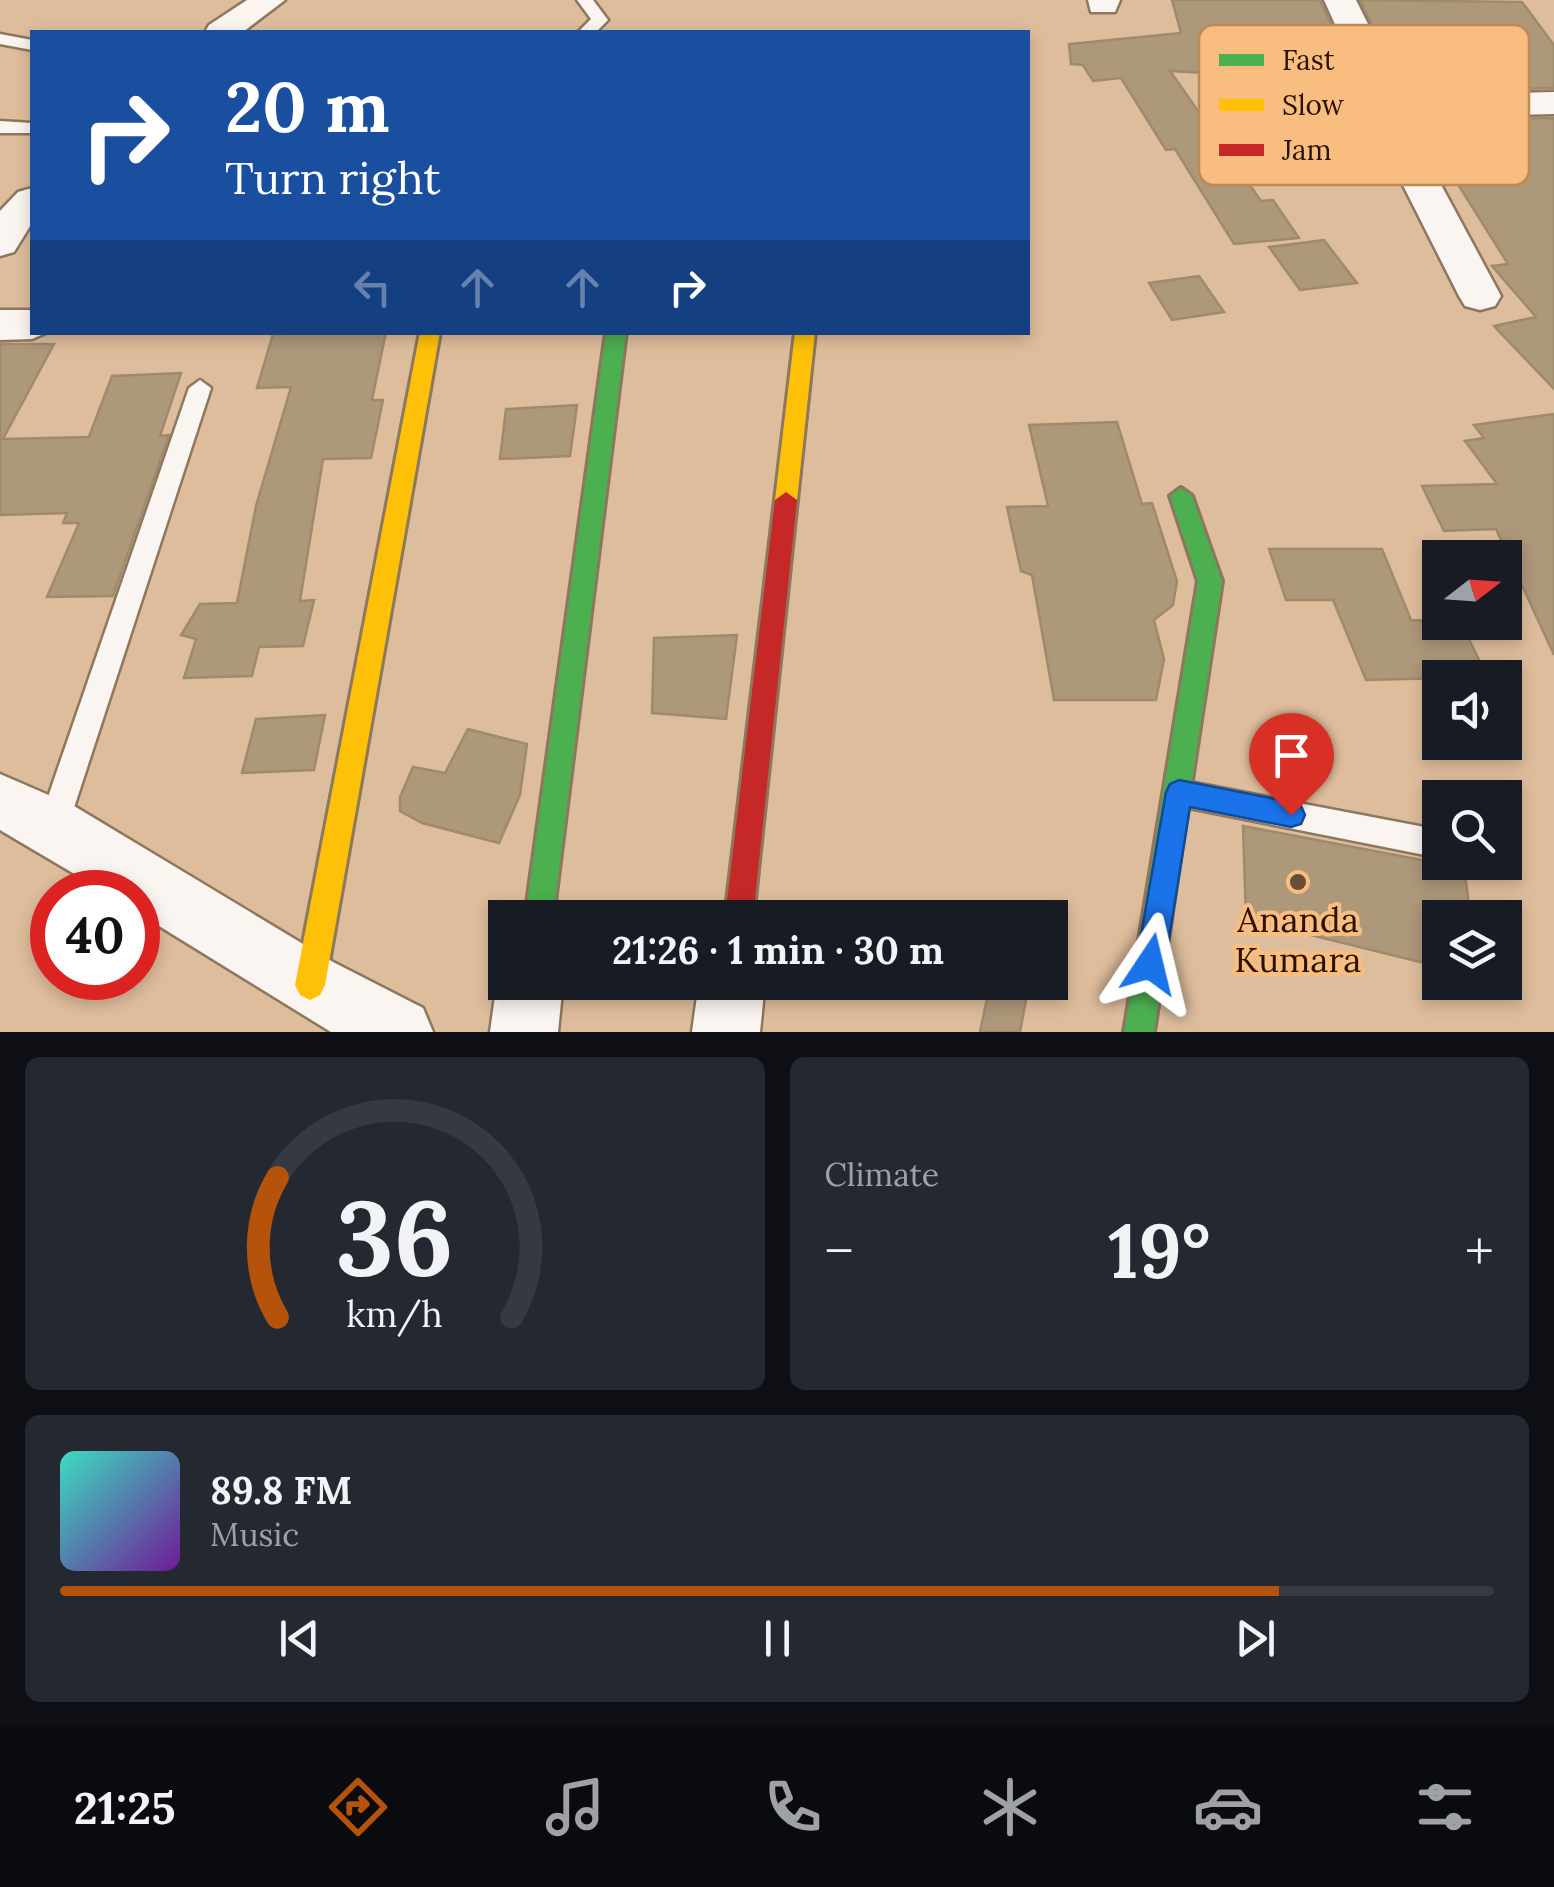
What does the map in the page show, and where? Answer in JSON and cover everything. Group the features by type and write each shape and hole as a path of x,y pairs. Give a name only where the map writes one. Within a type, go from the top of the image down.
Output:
{"street":[{"path":"224,30 268,0"},
{"path":"1340,0 1352,25"},
{"path":"1529,104 1554,103"},
{"path":"1421,185 1480,296"},
{"path":"0,325 30,324"},
{"path":"310,985 429,335"},
{"path":"541,900 616,335"},
{"path":"741,900 805,335"},
{"path":"1139,1032 1210,581 1181,496"},
{"path":"27,813 310,985 399,1032"},
{"path":"524,1032 528,1000"},
{"path":"726,1032 730,1000"}],"lane":[{"path":"585,0 600,20 588,30"},
{"path":"0,39 30,45"},
{"path":"0,127 30,128"},
{"path":"27,813 200,388"},
{"path":"1179,792 1422,840"}],"building":[{"path":"1172,0 1320,0 1331,25 1199,25 1199,73 1170,71 1199,112 1199,185 1250,185 1261,201 1273,200 1299,238 1234,244 1175,149 1166,150 1121,78 1093,81 1083,65 1071,64 1069,44 1181,33"},
{"path":"1360,0 1522,2 1554,45 1554,88 1529,89 1529,25 1372,25"},
{"path":"1554,118 1554,389 1494,326 1536,317 1492,266 1508,264 1458,185 1529,185 1529,119"},
{"path":"1324,240 1357,283 1300,290 1269,247"},
{"path":"1199,276 1224,312 1172,320 1149,283"},
{"path":"273,335 385,335 372,400 383,400 371,458 323,459 300,601 314,600 303,646 259,647 252,676 184,678 196,639 181,635 200,604 237,603 256,506 291,387 257,388"},
{"path":"0,344 54,344 3,439 89,437 112,376 181,373 160,436 169,435 113,596 47,597 79,523 63,523 67,513 0,515"},
{"path":"577,405 570,456 500,459 506,409"},
{"path":"1554,414 1554,655 1522,585 1522,540 1501,540 1496,529 1444,531 1422,486 1497,484 1465,441 1484,438 1474,425"},
{"path":"1117,422 1142,504 1152,503 1177,581 1173,605 1154,620 1164,659 1156,700 1054,700 1032,575 1021,571 1007,507 1048,506 1029,425"},
{"path":"1269,549 1382,549 1411,620 1422,620 1422,640 1470,640 1479,660 1422,660 1422,679 1366,680 1333,600 1286,600"},
{"path":"737,635 726,719 652,713 654,638"},
{"path":"325,715 314,770 242,773 256,719"},
{"path":"468,729 527,744 520,795 499,843 422,823 400,811 400,797 413,767 445,773"},
{"path":"1243,826 1422,860 1422,880 1466,880 1468,900 1422,900 1422,963 1246,919"},
{"path":"987,1000 1026,1000 1020,1032 980,1032"}],"traffic: fast":[{"path":"541,900 616,335"},
{"path":"1139,1032 1210,581 1181,496"}],"traffic: slow":[{"path":"310,985 429,335"},
{"path":"786,500 805,335"}],"traffic: jam":[{"path":"741,900 786,500"}],"place":[{"name":"Ananda Kumara","path":"1298,882"}],"route":[{"path":"1150,964 1179,792 1291,815"}]}
